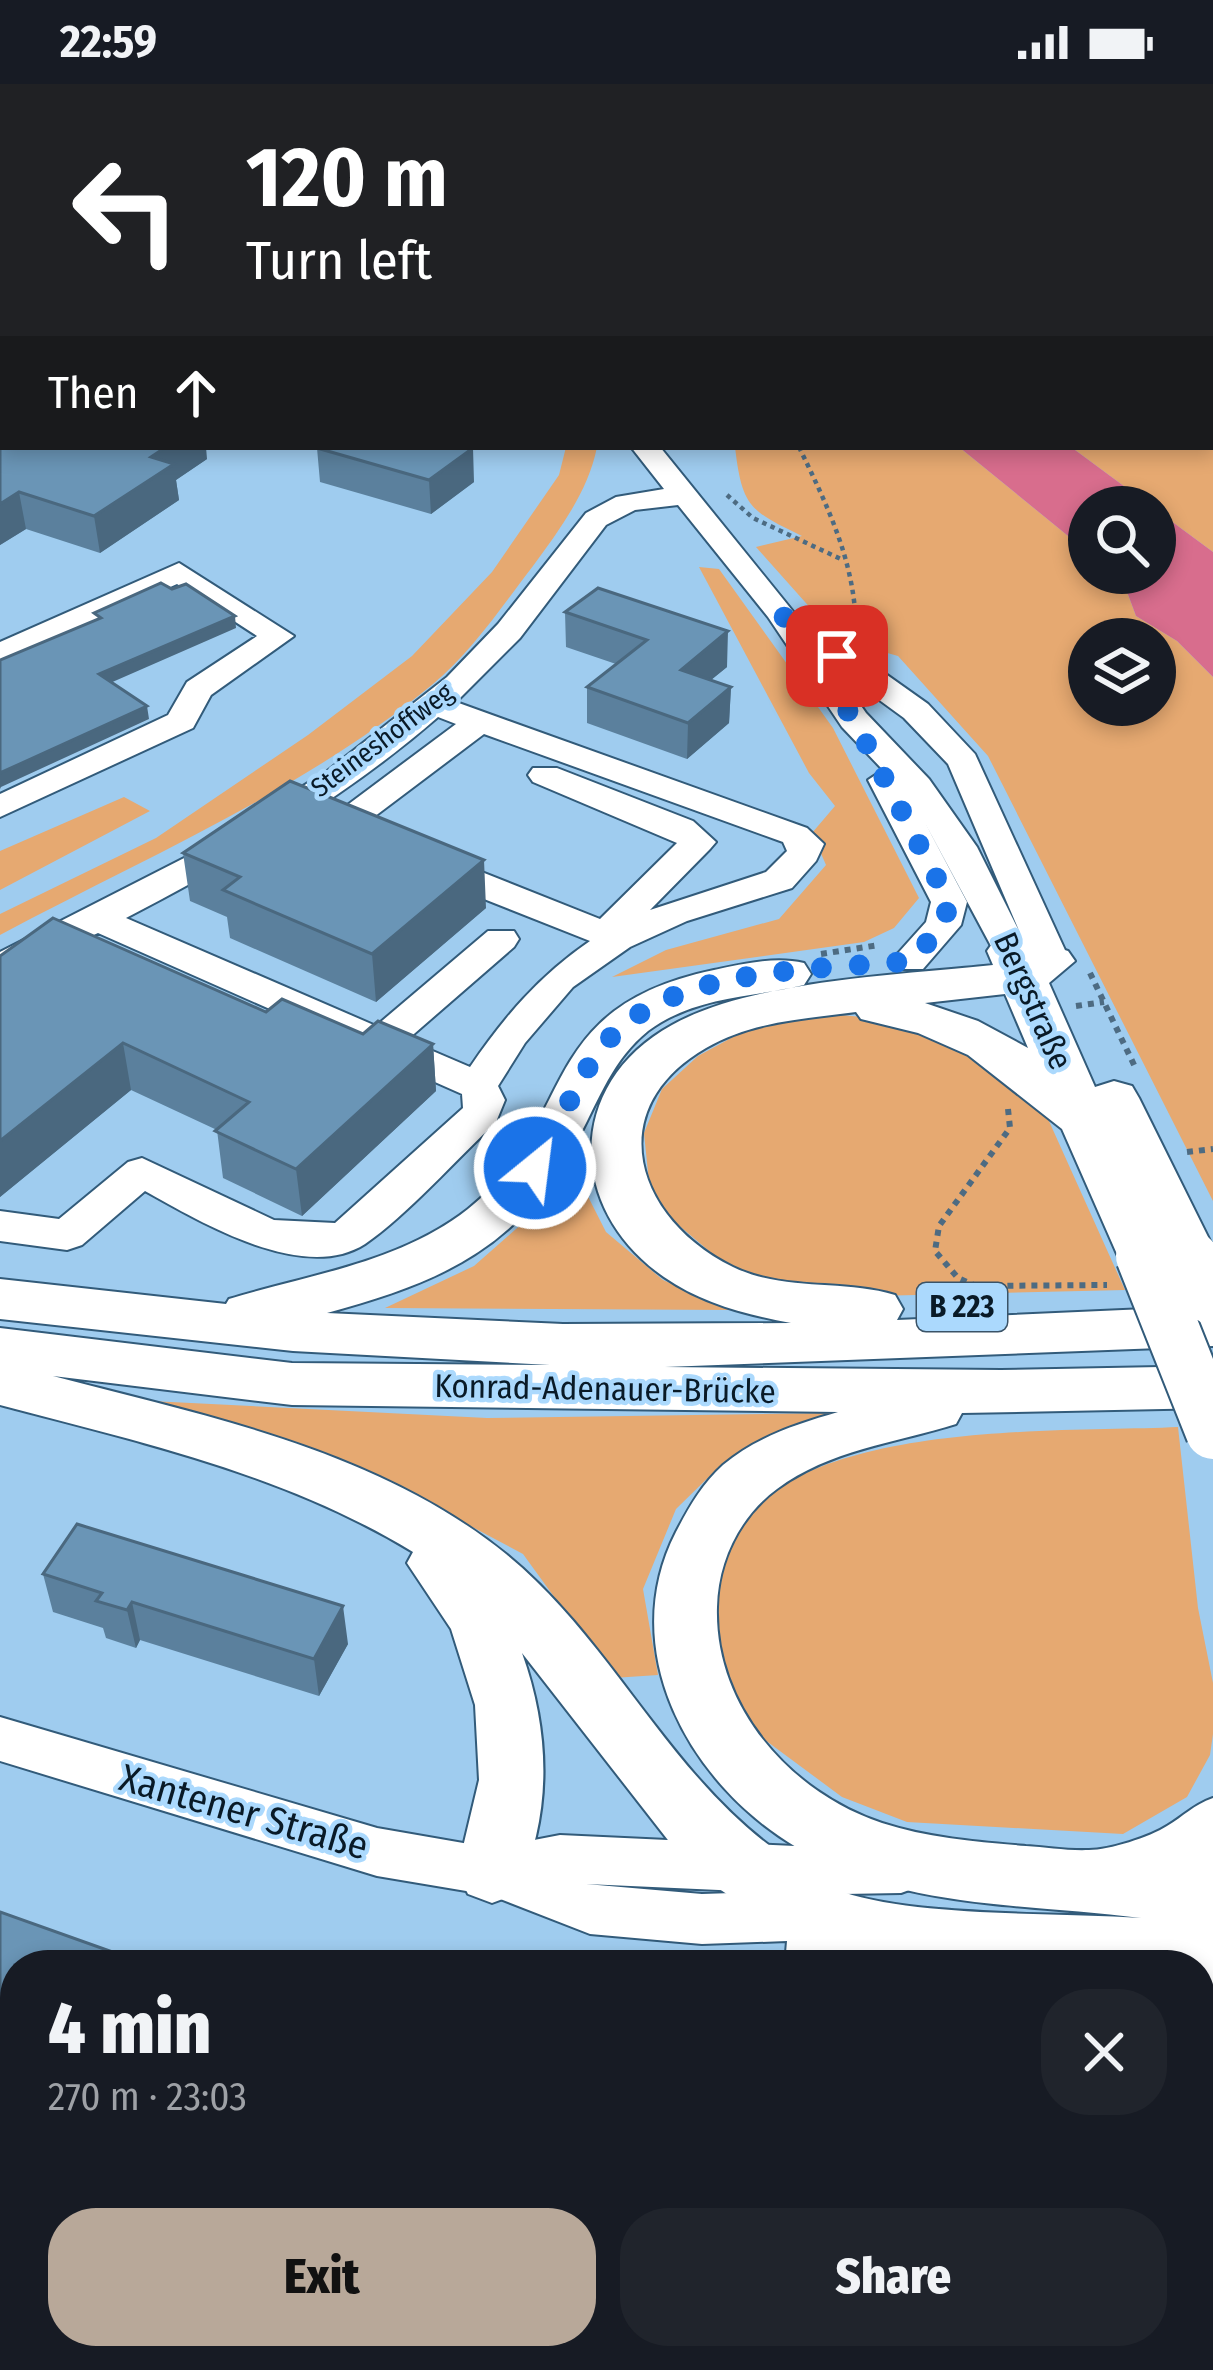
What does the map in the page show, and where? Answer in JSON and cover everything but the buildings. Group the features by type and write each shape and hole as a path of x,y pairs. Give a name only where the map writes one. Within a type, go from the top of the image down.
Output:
{"main road":[{"path":"209,1325 405,1270 483,1226 535,1168 605,1044 622,1027 665,1000 729,980 910,961 1029,963"},
{"path":"830,1000 1029,963"},
{"name":"Bergstraße","path":"1029,963 1092,1134 1166,1274"},
{"name":"Bergstraße","path":"1029,963 1166,1274 1213,1432"},
{"name":"B 223","path":"1092,1134 1047,1086 992,1042 939,1020 830,1000 740,1013 665,1051 630,1095 613,1145 615,1175 646,1232 713,1280 764,1298 832,1310 1034,1306 1213,1325"},
{"name":"Konrad-Adenauer-Brücke","path":"0,1299 209,1325 471,1342 604,1345 882,1341 1213,1325"},
{"name":"Konrad-Adenauer-Brücke","path":"0,1349 292,1384 1000,1391 1213,1387"},
{"path":"0,1384 249,1452 336,1483 405,1518 485,1573 557,1648 674,1802 737,1867 815,1917 912,1937 1110,1931 1213,1896"},
{"path":"1000,1391 812,1442 754,1474 710,1519 684,1588 683,1637 699,1702 738,1762 821,1827 1110,1931 1192,1950"},
{"path":"405,1518 479,1619 508,1705 512,1780 492,1872"},
{"path":"1110,1931 1213,1828"}],"street":[{"name":"Steineshoffweg","path":"0,967 98,919 290,809 435,705 508,633 590,525 613,508 633,450"},
{"name":"Bergstraße","path":"648,450 780,611 854,720 928,801 1029,963"},
{"path":"613,508 687,496"},
{"path":"0,654 178,572 278,636 198,689 181,721 0,807"},
{"name":"Bergstraße","path":"780,611 916,711 963,761 1029,963"},
{"path":"435,705 467,731 692,834 698,842 611,937 560,979 511,1035 478,1086"},
{"path":"854,720 949,902 943,926 910,961"},
{"path":"338,828 467,731"},
{"path":"290,809 611,937 778,880 804,854 806,844 795,835 660,782 467,731"},
{"path":"0,1226 68,1235 142,1172 265,1235 292,1243 323,1242 348,1235 482,1113 485,1100 478,1086 98,919"},
{"path":"380,1043 501,939"},
{"name":"Xantener Straße","path":"0,1739 377,1852 492,1872 590,1910 702,1919 815,1917 926,1868"},
{"name":"Xantener Straße","path":"492,1872 560,1858 737,1867"}],"path":[{"path":"800,450 837,526 856,602 856,636"},
{"path":"992,1042 981,1061 1005,1092 1010,1128 939,1226 935,1251 958,1279 976,1286 1166,1274"},
{"path":"1189,1151 1213,1149"}],"shaded area":[{"path":"565,450 596,450 572,510 543,552 486,628 433,684 384,722 278,789 0,935 0,914 156,838 308,735 412,656 492,572 559,475"},
{"path":"736,450 963,450 1068,536 1068,594 1128,594 1139,618 1068,618 1068,726 1176,726 1176,640 1213,677 1213,1201 988,756 898,656 838,639 756,547 802,536 760,513 746,495"},
{"path":"963,450 1075,450 1124,486 1068,486 1068,536"},
{"path":"1075,450 1213,450 1213,552 1176,525 1176,486 1124,486"},
{"path":"1176,525 1213,552 1213,677 1176,640 1176,618 1136,616 1128,594 1176,594"},
{"path":"699,567 719,569 833,728 919,898 894,928 864,942 612,977 666,950 779,919 826,865 812,833 835,806 809,773"},
{"path":"124,797 150,811 0,890 0,851"},
{"path":"822,1013 891,1020 965,1044 1035,1090 1125,1290 834,1297 728,1267 651,1202 644,1133 662,1089 698,1056 755,1025"},
{"path":"571,1163 606,1232 663,1280 732,1310 385,1308 474,1266 532,1215"},
{"path":"151,1401 487,1418 835,1413 720,1466 676,1509 643,1589 658,1675 613,1678 523,1554 365,1470"},
{"path":"1178,1427 1198,1608 1213,1683 1213,1734 1210,1755 1187,1797 1123,1834 907,1822 842,1797 753,1731 708,1656 728,1547 757,1505 804,1474 862,1453 928,1440"}],"route":[{"path":"535,1168 590,1064 622,1027 642,1013 695,988 729,980 910,961 943,926 949,902 854,720 780,611 837,656"}]}
